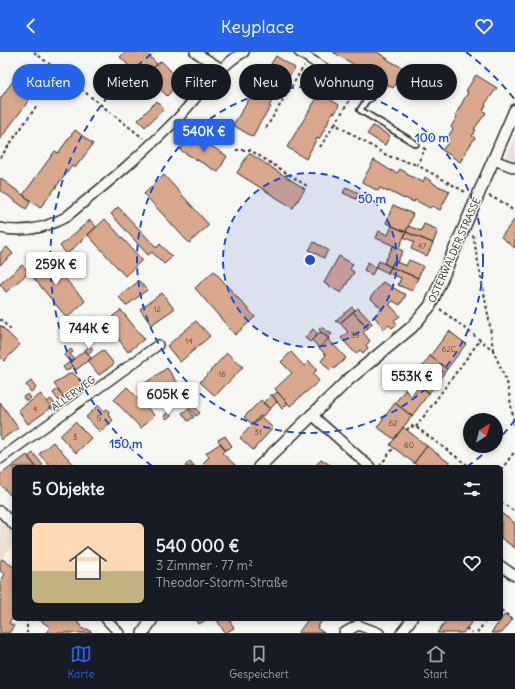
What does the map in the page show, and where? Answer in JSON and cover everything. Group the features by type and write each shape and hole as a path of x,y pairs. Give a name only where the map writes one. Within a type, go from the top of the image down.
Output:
{"street":[{"path":"195,52 214,64"},
{"path":"228,64 244,52"},
{"path":"299,52 317,64"},
{"path":"0,228 18,230 30,229 54,223 66,217 152,145 195,100"},
{"name":"OSTERWALDER STRASSE","path":"261,465 311,414 348,380 412,327 430,306 515,110"},
{"path":"494,160 515,168"},
{"name":"ALLERWEG","path":"0,459 158,345"},
{"path":"311,414 368,465"},
{"path":"0,511 12,523"},
{"path":"503,567 515,576"},
{"path":"108,621 119,633"},
{"path":"143,633 151,621"},
{"path":"401,633 410,621"},
{"path":"344,633 358,625 379,633"}],"lane":[{"path":"366,100 360,110 416,144"}],"path":[{"path":"34,52 152,145"},
{"path":"266,128 309,59"},
{"path":"320,148 349,100"},
{"path":"0,158 38,104"},
{"path":"335,124 388,156 417,165 469,194"},
{"path":"416,144 425,149 417,165"},
{"path":"236,150 250,150 307,186"},
{"path":"487,195 502,202 515,212"},
{"path":"472,229 493,350 507,382 515,428"},
{"path":"438,307 493,350"},
{"path":"0,319 11,330"},
{"path":"416,427 480,340"},
{"path":"407,430 410,426 416,427 467,465"},
{"path":"380,465 394,447"},
{"path":"503,467 515,451"},
{"path":"503,503 515,512"},
{"path":"503,612 515,621"},
{"path":"27,621 27,633"},
{"path":"477,633 486,621"},
{"path":"466,628 472,633"}],"shaded area":[{"path":"515,136 515,168 503,164"},
{"path":"0,518 12,530 12,544 0,562"}],"building":[{"path":"126,52 145,52 157,64 127,64 120,57"},
{"path":"333,52 377,52 396,64 396,83 393,88 388,85 388,64 353,64"},
{"path":"276,56 289,64 271,64"},
{"path":"161,61 171,71 171,92 167,96 163,92 163,64 158,64"},
{"path":"476,75 497,88 485,104 486,105 483,110 486,113 474,129 476,130 472,136 475,138 460,162 442,150 448,143 445,141 453,129 451,127 457,117 455,116 468,92 466,91"},
{"path":"12,82 12,100 29,100 0,139 0,99"},
{"path":"249,100 273,100 269,106 271,107 259,124 253,137 233,125"},
{"path":"316,100 331,100 339,105 335,113 333,112 328,120 329,121 319,139 317,138 306,159 287,147"},
{"path":"157,101 164,109 145,127 138,120"},
{"path":"373,126 390,136 385,145 367,134"},
{"path":"75,130 93,144 75,168 72,166 40,208 23,195 55,151 58,153"},
{"path":"195,136 227,156 218,172 180,150 185,140 191,143"},
{"path":"249,153 305,189 293,208 237,173"},
{"path":"374,160 390,170 397,173 400,169 407,173 406,174 423,182 425,177 436,185 450,191 440,210 432,206 430,208 415,200 414,202 405,198 404,199 380,188 378,191 362,182"},
{"path":"164,175 209,225 189,243 144,194"},
{"path":"0,178 31,201 26,209 0,190"},
{"path":"346,187 359,193 356,199 343,193"},
{"path":"393,205 413,214 406,232 386,223"},
{"path":"118,207 157,248 160,244 172,257 164,264 152,252 148,255 111,214"},
{"path":"105,219 142,260 125,276 88,235"},
{"path":"90,220 96,227 67,254 60,246"},
{"path":"514,220 515,221 515,248 501,237"},
{"path":"424,224 438,230 433,243 406,232 408,226 421,231"},
{"path":"392,226 406,232 399,248 376,238 379,231 388,235"},
{"path":"406,232 433,243 427,256 411,249 414,242 404,237"},
{"path":"314,242 328,250 324,258 309,250"},
{"path":"393,246 403,251 397,262 394,261 391,267 384,263"},
{"path":"7,247 13,254 0,265 0,253"},
{"path":"44,255 85,301 67,318 27,270"},
{"path":"339,256 353,264 350,269 354,272 341,293 324,283"},
{"path":"409,260 423,266 418,278 391,267 394,261 406,266"},
{"path":"379,261 391,267 388,273 376,267"},
{"path":"368,262 376,267 372,275 364,270"},
{"path":"22,265 29,272 6,292 0,284"},
{"path":"391,267 418,278 412,291 398,285 401,278 388,273"},
{"path":"214,271 255,317 235,335 195,288"},
{"path":"139,281 147,290 126,306 119,297"},
{"path":"383,282 406,295 400,305 393,301 389,304 400,316 394,320 397,324 392,328 389,325 384,329 374,316 382,309 370,298"},
{"path":"162,293 174,309 151,325 140,309"},
{"path":"352,307 355,310 340,323 335,321"},
{"path":"358,308 372,323 368,328 353,312"},
{"path":"121,310 144,339 128,352 108,325 115,320 112,317"},
{"path":"353,312 368,328 363,332 370,341 366,345 368,348 363,353 360,350 356,354 341,338 348,332 340,323"},
{"path":"196,321 210,336 180,362 167,346"},
{"path":"0,325 20,345 4,361 0,357"},
{"path":"321,327 332,334 328,338 319,330"},
{"path":"313,329 318,334 310,342 305,338"},
{"path":"449,331 466,344 447,369 430,356"},
{"path":"320,332 329,338 319,348 312,340"},
{"path":"94,334 97,338 93,341 90,337"},
{"path":"328,339 346,358 334,369 333,367 330,370 321,361 326,355 319,348"},
{"path":"90,346 93,350 88,354 85,350"},
{"path":"71,349 73,352 70,354 74,359 70,362 64,355"},
{"path":"85,350 91,358 76,370 70,362"},
{"path":"103,350 114,364 99,375 88,361"},
{"path":"291,352 304,366 309,361 316,369 313,374 319,381 290,406 275,389 292,373 281,362"},
{"path":"227,353 243,367 215,396 200,382"},
{"path":"430,356 447,369 429,393 413,380"},
{"path":"70,362 73,366 66,371 63,367"},
{"path":"167,368 180,386 157,402 144,384"},
{"path":"72,372 82,382 80,384 82,386 65,399 54,384"},
{"path":"413,380 429,393 412,416 395,403"},
{"path":"31,381 36,388 31,392 26,385"},
{"path":"127,387 154,415 141,428 114,400"},
{"path":"58,389 64,397 59,401 53,393"},
{"path":"277,392 288,403 282,409 273,396"},
{"path":"28,394 31,398 26,401 23,397"},
{"path":"41,394 51,408 28,424 18,410"},
{"path":"272,394 277,402 270,409 263,403"},
{"path":"51,399 57,407 53,410 47,402"},
{"path":"261,400 270,409 253,425 244,417"},
{"path":"0,402 18,428 1,440 0,438"},
{"path":"395,403 412,416 394,439 377,427"},
{"path":"99,405 104,411 107,409 109,411 108,415 113,420 100,432 86,417"},
{"path":"193,405 200,413 196,416 189,408"},
{"path":"188,409 194,417 188,421 182,413"},
{"path":"168,412 171,415 167,419 164,416"},
{"path":"260,416 273,428 253,450 240,438"},
{"path":"75,422 91,438 76,453 60,436"},
{"path":"403,427 427,446 414,463 390,445"},
{"path":"225,436 232,446 225,450 218,440"},
{"path":"53,442 74,465 49,465 39,454"},
{"path":"221,443 225,450 222,453 235,465 206,465 203,463 209,457 206,453"},
{"path":"427,446 451,464 417,465 414,463"},
{"path":"33,453 43,465 34,465 28,457"},
{"path":"27,455 34,465 14,465"},
{"path":"321,459 330,465 316,465"},
{"path":"190,461 193,465 186,465"},
{"path":"12,466 12,493 10,495 0,484 0,475"},
{"path":"503,514 515,523 515,548 503,539"},
{"path":"2,559 12,566 12,619 9,623 14,626 9,633 0,633 0,600 2,596 0,594 0,583 5,574 0,571 0,562"},
{"path":"505,614 512,620 502,633 491,633 500,621 503,621"},
{"path":"41,621 78,621 77,623 81,625 82,629 88,629 92,633 46,633 50,627"},
{"path":"218,621 230,621 234,628 225,633"},
{"path":"307,621 322,621 317,628 324,633 298,633"},
{"path":"446,621 472,621 463,633 437,633"}]}
